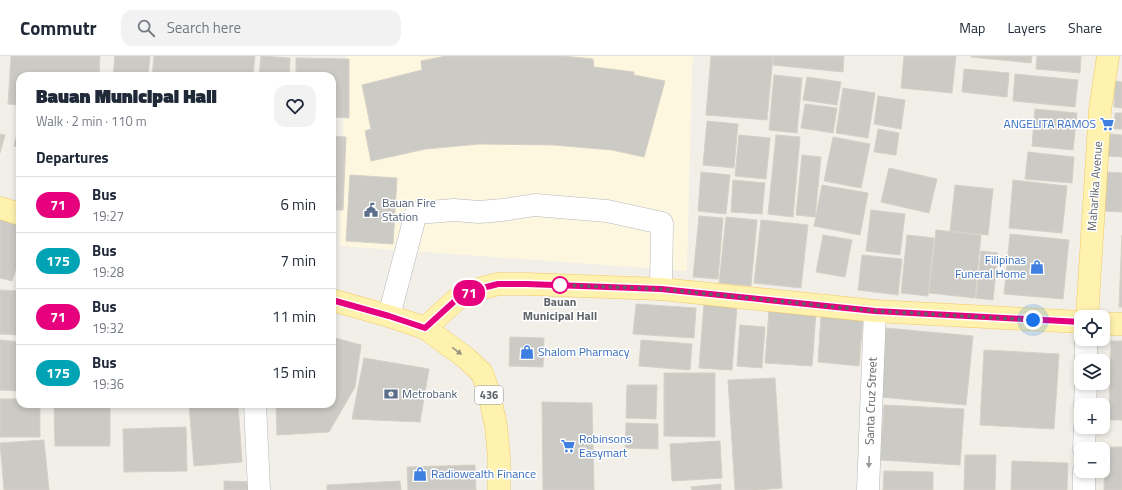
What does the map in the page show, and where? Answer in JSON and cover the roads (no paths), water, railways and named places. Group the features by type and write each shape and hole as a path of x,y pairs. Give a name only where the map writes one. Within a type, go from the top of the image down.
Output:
{"main road":[{"name":"Maharlika Avenue","path":"1087,310 1100,110 1108,56"},
{"path":"0,208 16,213"},
{"path":"425,328 457,299 475,290 498,284 661,289 875,311 1074,322"},
{"name":"436","path":"336,301 425,328 466,358 482,373 489,393 496,426 499,490"},
{"path":"1110,324 1122,324"}],"street":[{"path":"389,316 416,213 454,210 479,212 503,210 535,204 607,211 662,223 661,289"},
{"name":"Santa Cruz Street","path":"868,490 875,311"},
{"path":"255,408 259,490"},
{"path":"1084,478 1084,490"}],"place":[{"name":"ANGELITA RAMOS","path":"1107,124"},
{"name":"Bauan Fire Station","path":"371,210"},
{"name":"Filipinas Funeral Home","path":"1037,267"},
{"name":"Bauan Municipal Hall","path":"560,285"},
{"name":"Shalom Pharmacy","path":"527,352"},
{"name":"Metrobank","path":"391,394"},
{"name":"Robinsons Easymart","path":"568,446"},
{"name":"Radiowealth Finance","path":"420,474"}]}
